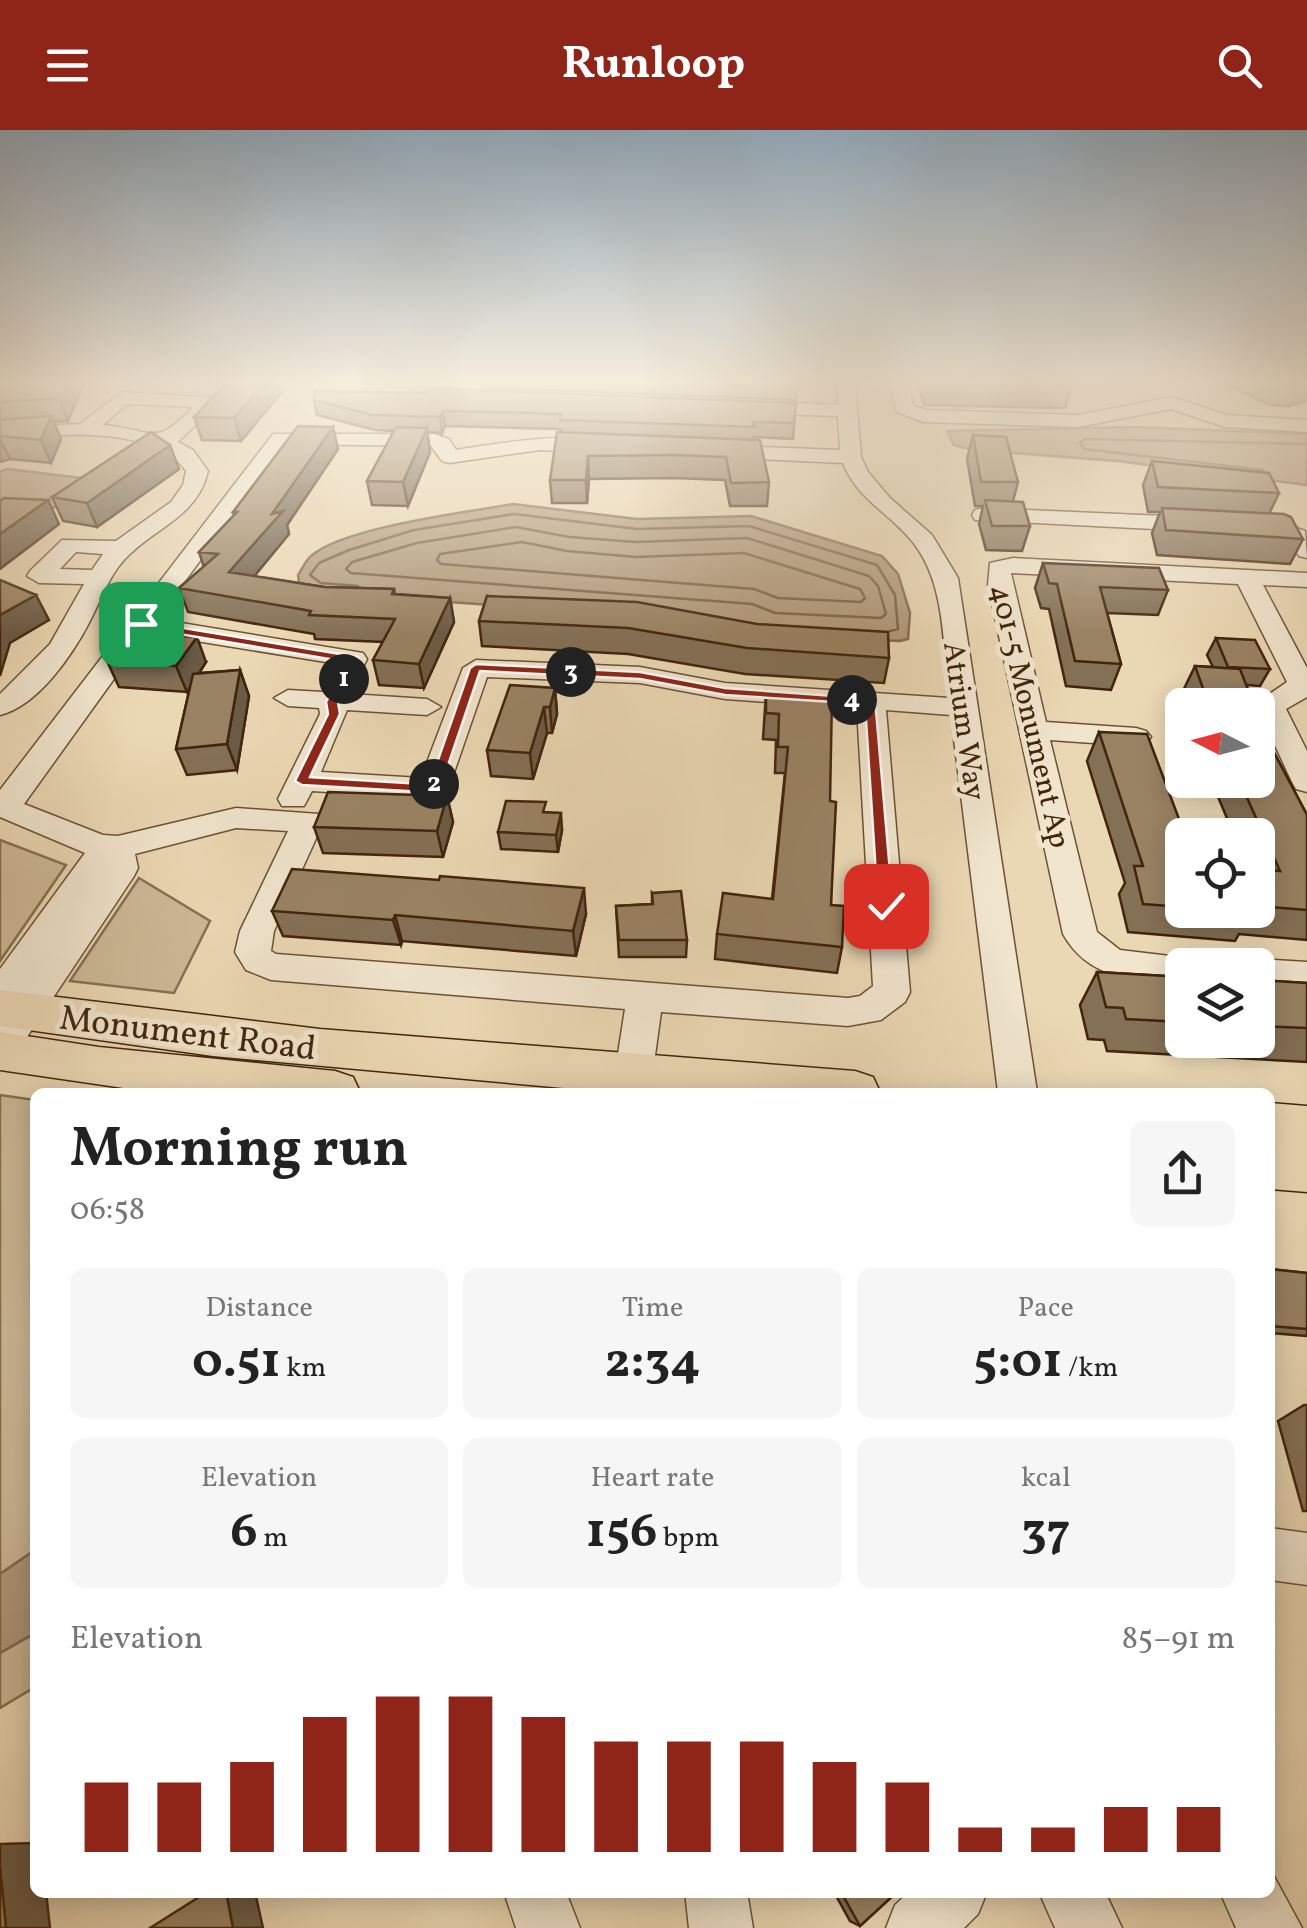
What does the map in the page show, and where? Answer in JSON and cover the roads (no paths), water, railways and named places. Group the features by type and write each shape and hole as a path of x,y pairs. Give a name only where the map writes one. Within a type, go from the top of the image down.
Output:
{"main road":[{"name":"Monument Road","path":"5,1023 186,1034 632,1083 755,1088"},
{"name":"Monument Road","path":"5,1023 99,1067 297,1088"},
{"path":"1275,1125 1307,1128"},
{"path":"1275,1166 1307,1169"}],"street":[{"path":"0,707 22,692 72,632 99,576 122,548 174,510 196,483 195,468"},
{"path":"258,468 34,765 10,798 8,809 99,846 118,847 236,818 296,821"},
{"name":"Atrium Way","path":"857,468 868,489 924,540 983,634 964,707 1017,1088"},
{"path":"984,515 1277,528 1297,536 1307,551"},
{"path":"99,576 40,576 70,545 122,548"},
{"name":"401-5 Monument Ap","path":"1165,967 1125,965 1089,952 1080,934 1033,730 983,634 999,568 1012,565 1247,578"},
{"path":"1307,580 1247,578 1301,682 1301,688 1278,701 1272,710 1307,782"},
{"path":"141,624 354,660 332,702 334,714 302,781 296,821 257,930 253,952 272,967 644,998 848,1012 868,1010 892,992 871,701"},
{"path":"302,781 424,788 437,783 476,668 640,676 725,691 964,707"},
{"path":"288,698 427,707"},
{"path":"1033,730 1136,736"},
{"path":"5,1023 68,923 122,868 118,847"},
{"path":"1275,974 1307,976"},
{"path":"632,1083 644,998"},
{"path":"1275,1555 1307,1559"},
{"path":"537,1898 548,1928"},
{"path":"717,1898 722,1928"},
{"path":"918,1928 950,1898"},
{"path":"1073,1898 1090,1928"},
{"path":"1254,1898 1270,1928"}],"water":[{"path":"1172,468 1307,468 1307,485"},
{"path":"0,471 97,480 76,501 0,523"},
{"path":"513,504 637,519 751,516 882,556 898,574 910,613 908,639 769,635 592,612 319,593 300,588 298,575 306,562 327,546 407,522"},
{"path":"30,1553 30,1636 0,1653 0,1574"}]}
